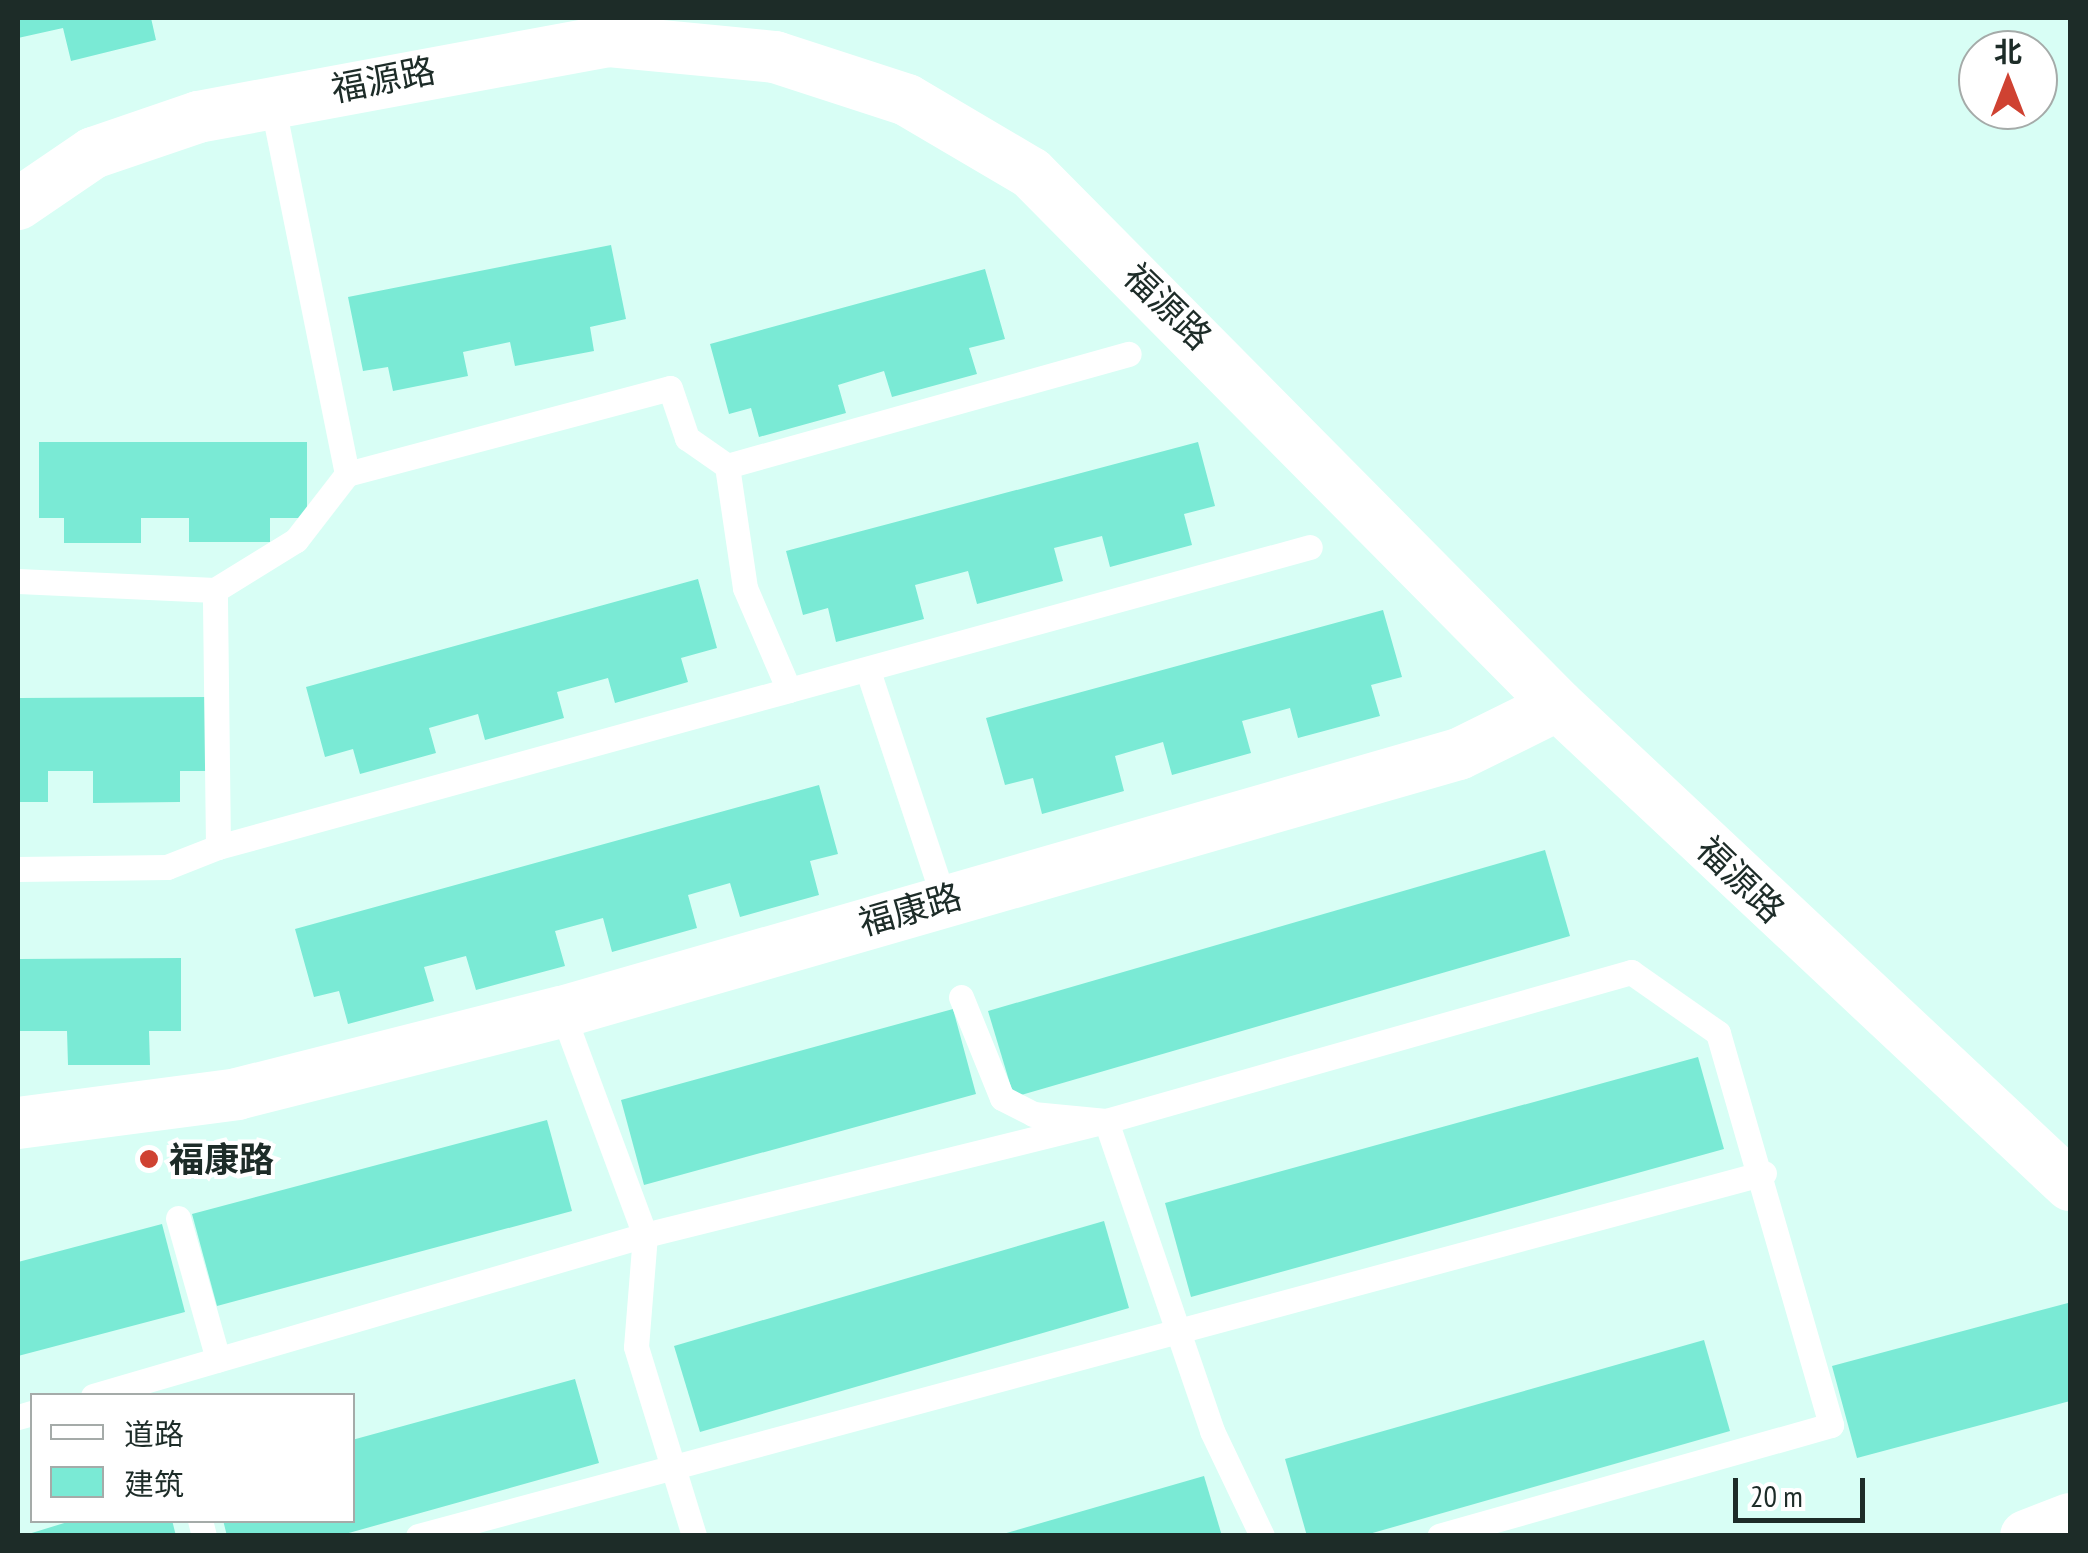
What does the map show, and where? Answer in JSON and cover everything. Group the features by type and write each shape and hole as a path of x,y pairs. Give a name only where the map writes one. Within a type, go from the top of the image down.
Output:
{"street":[{"name":"福源路","path":"18,204 94,154 272,102 609,41 776,57 907,100 1031,174 1558,705 2070,1185"},
{"name":"福康路","path":"18,1124 237,1094 562,1012 944,899 1459,754 1558,705"},
{"path":"2026,1536 2070,1518"}],"lane":[{"path":"272,102 347,474"},
{"path":"727,466 1129,354"},
{"path":"18,580 216,590 296,540 347,474 670,388 687,438 727,466 745,588 788,690"},
{"path":"18,868 167,867 218,847 788,690 869,674 1310,547"},
{"path":"216,590 218,847"},
{"path":"869,674 944,899"},
{"path":"114,1393 163,1386 218,1359 645,1235 1106,1121 1631,972 1718,1033 1764,1173 1831,1425 1440,1536"},
{"path":"961,997 1002,1098 1033,1114 1106,1121"},
{"path":"562,1012 645,1235 636,1347 694,1536"},
{"path":"1106,1121 1181,1326 1212,1431 1262,1536"},
{"path":"418,1536 1181,1326 1764,1173"},
{"path":"178,1218 218,1359"}],"building":[{"path":"18,18 151,18 156,40 71,61 63,28 18,38"},
{"path":"611,245 626,319 590,327 594,351 515,366 510,342 463,352 468,376 393,391 388,367 363,371 348,297"},
{"path":"985,269 1005,339 969,348 977,374 892,397 884,371 838,385 846,413 759,437 751,408 729,414 710,344"},
{"path":"39,442 307,442 307,518 270,518 270,542 189,542 189,518 141,518 141,543 64,543 64,518 39,518"},
{"path":"1198,442 1215,506 1184,514 1192,545 1110,567 1102,536 1054,548 1063,581 977,604 968,571 915,585 924,619 836,642 828,608 803,615 786,551"},
{"path":"698,579 717,648 681,658 688,682 615,703 608,678 557,692 564,718 485,740 478,714 429,728 436,753 360,774 353,749 325,757 306,687"},
{"path":"1383,610 1402,677 1371,685 1380,716 1298,738 1290,708 1242,721 1251,753 1172,775 1163,742 1115,756 1124,791 1042,814 1033,778 1005,785 986,718"},
{"path":"209,697 209,771 180,771 180,802 93,803 93,771 48,771 48,802 18,802 18,698"},
{"path":"819,785 838,854 810,861 819,895 740,917 730,883 688,895 697,928 612,952 603,918 555,931 565,966 476,990 466,956 424,967 434,1001 348,1024 339,991 314,997 295,929"},
{"path":"1545,850 1570,936 1014,1097 988,1011"},
{"path":"181,958 181,1031 149,1031 150,1065 68,1065 67,1031 18,1031 18,959"},
{"path":"953,1009 976,1094 644,1185 621,1100"},
{"path":"1698,1057 1724,1149 1191,1297 1165,1203"},
{"path":"547,1120 572,1211 217,1306 192,1214"},
{"path":"1104,1221 1129,1308 700,1432 674,1346"},
{"path":"162,1224 185,1312 18,1356 18,1262"},
{"path":"2068,1303 2070,1401 1857,1458 1832,1366"},
{"path":"1704,1340 1730,1431 1362,1536 1307,1536 1285,1459"},
{"path":"575,1379 599,1463 338,1536 227,1536 224,1523 355,1523 355,1439"},
{"path":"1204,1476 1222,1536 1003,1536 1003,1534"},
{"path":"64,1523 173,1523 176,1536 22,1536"}],"place":[{"name":"福康路","path":"149,1159"}]}
